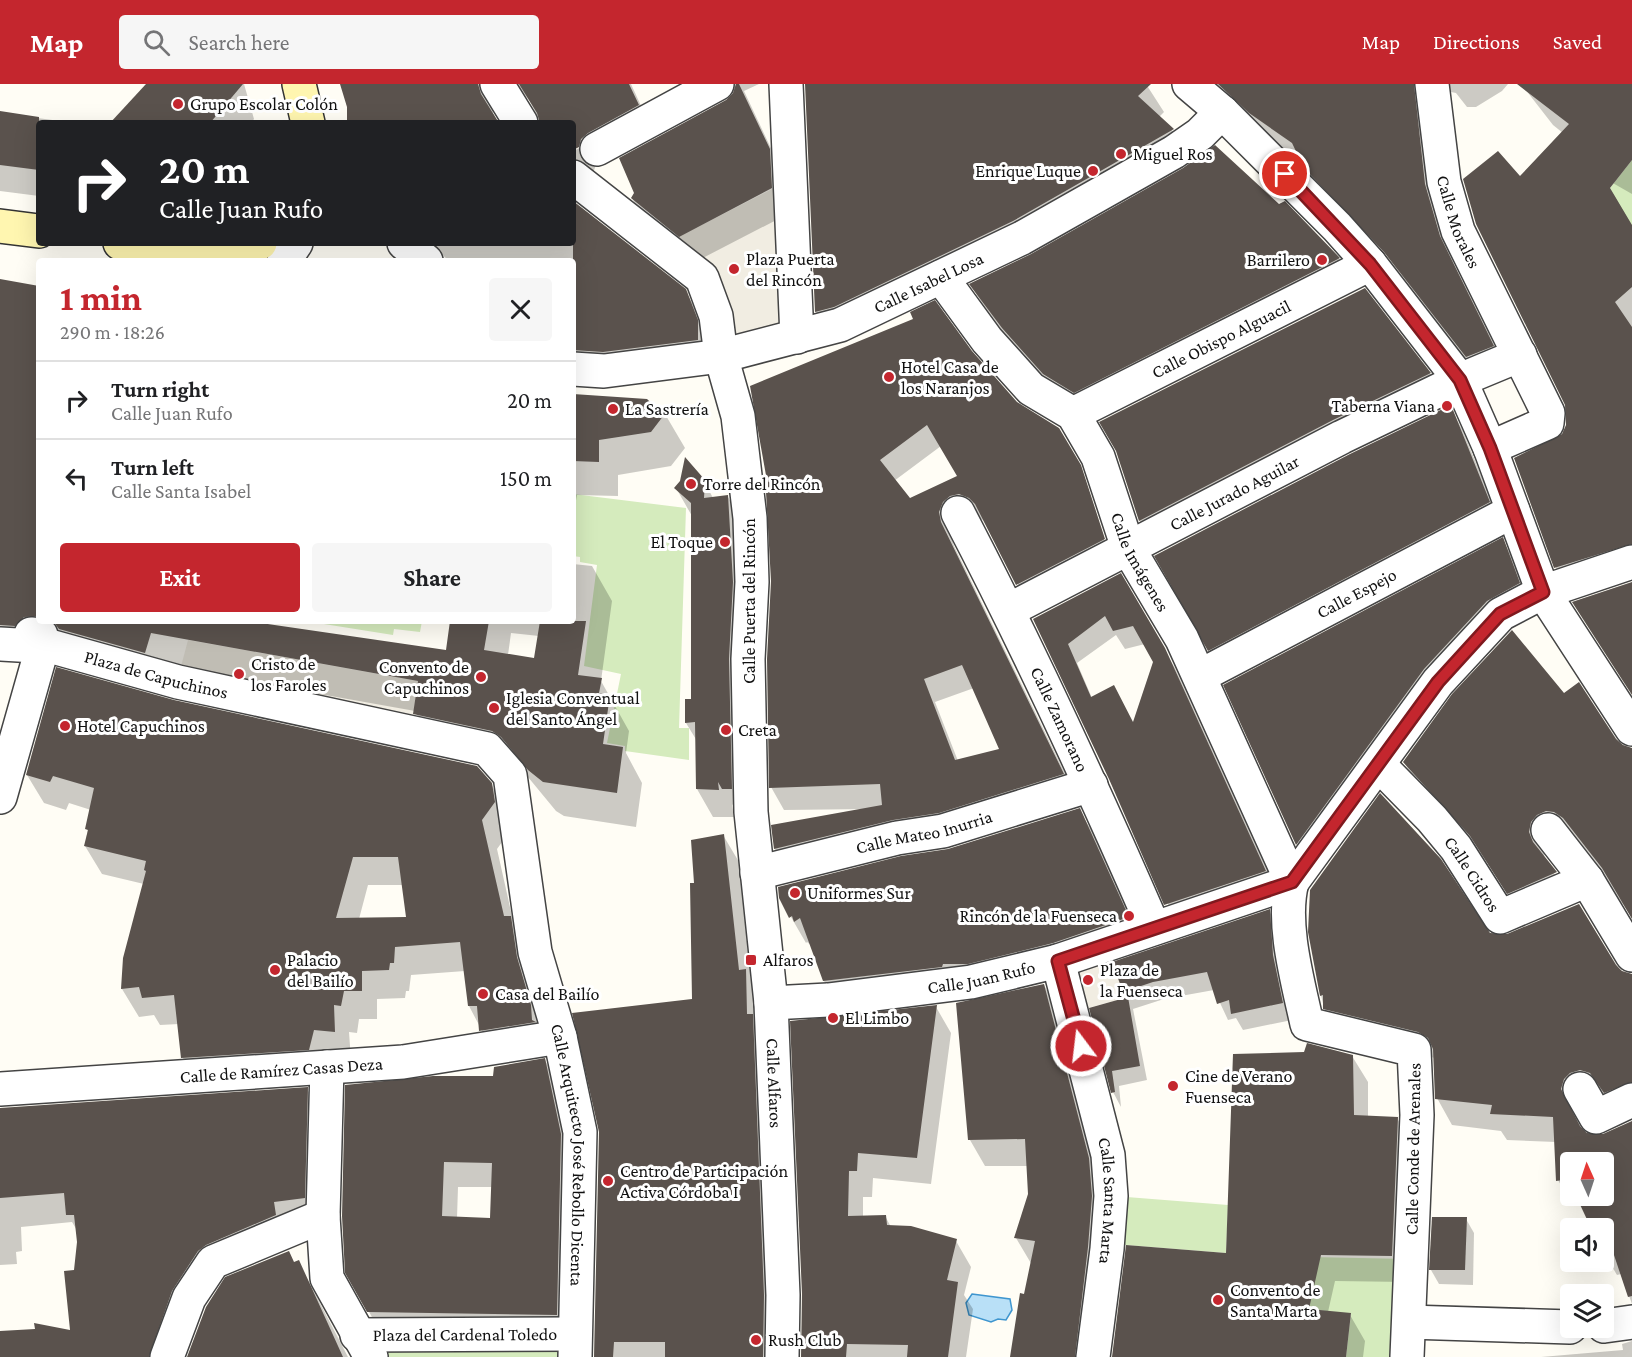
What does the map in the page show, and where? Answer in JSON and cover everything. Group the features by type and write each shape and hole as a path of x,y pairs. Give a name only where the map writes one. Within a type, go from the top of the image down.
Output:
{"main road":[{"path":"300,84 307,120"},
{"path":"0,226 36,231"},
{"path":"145,246 196,252 225,251 247,246"}],"street":[{"path":"300,84 316,120"},
{"path":"497,84 519,120"},
{"path":"717,84 581,163 663,247 702,278 716,316 721,356"},
{"path":"786,84 797,337"},
{"path":"1189,84 1222,112 1370,264 1465,379 1497,445 1513,511 1543,592 1632,729"},
{"name":"Calle Morales","path":"1432,84 1444,182 1458,231 1519,352"},
{"name":"Calle Isabel Losa","path":"588,370 721,356 840,325 1022,238 1174,152 1200,134 1222,112"},
{"path":"119,246 152,258"},
{"path":"408,246 422,258"},
{"path":"420,246 434,258"},
{"name":"Calle Obispo Alguacil","path":"1073,414 1370,264"},
{"name":"Calle Imágenes","path":"941,278 987,340 1031,389 1073,414 1098,457 1128,548 1182,639 1292,882"},
{"path":"1497,445 1506,447 1553,425 1555,408 1522,340 1519,352"},
{"name":"Calle Jurado Aguilar","path":"1009,610 1342,437 1519,352"},
{"name":"Calle Puerta del Rincón","path":"721,356 738,416 750,518 751,812"},
{"name":"Calle Espejo","path":"1200,676 1513,511"},
{"name":"Calle Zamorano","path":"958,513 1009,610 1091,785 1154,928"},
{"path":"1292,882 1438,682 1500,614 1543,592 1632,562"},
{"name":"Plaza de Capuchinos","path":"0,631 41,635 38,645"},
{"name":"Plaza de Capuchinos","path":"0,644 52,647 178,682 487,749"},
{"path":"0,797 41,652 38,645"},
{"name":"Calle Arquitecto José Rebollo Dicenta","path":"487,749 510,775 519,854 530,905 535,951 560,1037 580,1132 575,1346"},
{"name":"Calle Cidros","path":"1379,765 1432,819 1456,849 1500,917 1587,880"},
{"name":"Calle Mateo Inurria","path":"757,873 897,838 943,831 1091,785"},
{"name":"Calle Alfaros","path":"751,812 771,1003 783,1295 782,1357"},
{"path":"1548,830 1587,880 1632,955"},
{"name":"Calle Juan Rufo","path":"771,1003 828,1000 971,982 1058,961 1292,882"},
{"name":"Calle Conde de Arenales","path":"1292,882 1287,900 1296,971 1307,1024 1414,1050 1417,1115 1409,1322"},
{"name":"Calle Santa Marta","path":"1058,961 1108,1155 1111,1196 1107,1249 1092,1357"},
{"name":"Calle de Ramírez Casas Deza","path":"0,1089 403,1062 560,1037"},
{"name":"Plaza del Cardenal Toledo","path":"327,1066 323,1216 327,1278 364,1346 575,1346"},
{"path":"1580,1089 1596,1117 1632,1100"},
{"path":"166,1357 189,1298 213,1262 323,1216"},
{"path":"1407,1357 1409,1322 1560,1327"},
{"path":"1614,1325 1632,1322"}],"green space":[{"path":"1632,160 1632,235 1610,188"},
{"path":"576,494 686,508 679,728 689,728 689,760 625,751 625,746 607,743 621,674 584,666 597,565 580,562 580,557 576,556"},
{"path":"324,624 421,624 420,632 394,629 393,635"},
{"path":"1114,1196 1228,1205 1226,1253 1113,1244"},
{"path":"1310,1257 1408,1259 1399,1357 1346,1357 1351,1314 1309,1309"},
{"path":"377,1343 564,1350 564,1357 387,1357"}],"shaded area":[{"name":"Plaza Puerta del Rincón","path":"778,186 803,324 721,356 685,288 666,266 663,272 652,262 668,242"},
{"path":"188,640 418,681 413,717 179,674"},
{"name":"Plaza de la Fuenseca","path":"1108,947 1125,998 1066,1014 1054,971"}],"water":[{"path":"972,1294 1010,1299 1012,1310 1006,1320 998,1319 991,1322 969,1315 966,1303"}],"building":[{"name":"Grupo Escolar Colón","path":"146,84 243,84 213,120 113,120"},
{"path":"340,84 478,84 481,94 497,120 347,120 347,107"},
{"path":"519,84 629,84 639,105 588,133 581,139 579,147 576,148 576,120 539,120"},
{"path":"736,84 739,84 770,149 772,188 679,237 631,198 634,193 619,158 726,100 733,93"},
{"path":"805,84 1151,84 1138,96 1174,129 1013,221 834,307 815,312"},
{"path":"1218,84 1414,84 1425,184 1440,236 1494,346 1466,357 1384,252 1304,168 1292,143 1249,113"},
{"path":"1517,84 1632,84 1632,160 1610,188 1632,225 1632,287 1615,302 1632,327 1632,544 1554,568 1514,458 1562,434 1566,425 1565,405 1476,224 1463,179 1498,151 1520,176 1569,124"},
{"path":"0,111 39,117 39,120 36,120 36,170 0,165"},
{"path":"1215,145 1279,204 1285,201 1340,258 1074,393 1043,374 1002,328 969,284 1031,254 1183,168"},
{"path":"576,203 686,289 698,320 698,340 603,352 576,350 576,258 573,258 573,246 576,246"},
{"path":"0,279 36,285 36,616 24,617 15,626 0,625"},
{"path":"1365,288 1431,373 1333,420 1139,521 1116,451 1099,422"},
{"path":"935,300 972,351 1017,402 1059,428 1081,465 1105,539 1016,585 975,504 969,498 959,494 950,496 943,502 939,512 941,522 1064,774 939,813 893,820 774,849 771,825 882,805 880,784 769,788 767,659 771,581 766,492 769,492 750,386 913,319 910,312","holes":["927,425 957,476 910,498 880,460","962,665 999,749 955,760 924,679"]},
{"path":"576,394 647,399 664,415 651,432 599,440 599,462 576,461"},
{"path":"1451,405 1490,502 1208,651 1154,556 1350,454"},
{"path":"685,457 705,480 704,498 728,495 733,582 729,659 732,789 722,789 718,782 719,790 696,789 695,722 685,723 685,699 691,699 691,503 674,488 680,481"},
{"path":"1503,537 1520,583 1487,601 1424,669 1296,845 1223,685"},
{"path":"1121,573 1165,648 1266,871 1164,905 1109,779 1033,619","holes":["1105,616 1113,631 1133,626 1153,662 1133,722 1114,685 1091,697 1068,644"]},
{"path":"1632,582 1632,695 1572,602"},
{"path":"576,621 586,621 578,675 602,678 599,693 610,695 603,744 623,747 617,793 543,782 528,770 501,737 492,731 413,714 418,681 151,633 145,653 59,629 55,624 268,624 446,650 450,624 488,624 484,650 534,658 540,624 576,624"},
{"path":"1512,630 1564,693 1579,682 1616,739 1632,748 1632,919 1602,868 1563,818 1554,812 1546,811 1537,815 1531,822 1529,832 1533,842 1557,872 1507,894 1470,836 1403,762 1452,694"},
{"path":"56,667 174,700 477,766 492,783 495,802 482,820 504,916 511,916 517,957 531,1005 532,1020 536,1022 479,1031 477,1006 468,1006 460,942 395,947 394,963 390,963 389,970 362,971 362,991 344,991 341,1006 334,1005 335,1032 314,1030 309,1050 181,1058 174,995 142,998 139,987 121,989 123,958 146,871 144,870 146,861 84,846 88,830 85,829 94,788 53,776 50,782 26,775","holes":["353,857 398,857 406,917 336,918"]},
{"path":"1380,793 1441,859 1490,933 1507,934 1579,904 1616,965 1622,971 1632,974 1632,1082 1604,1093 1590,1073 1580,1070 1570,1073 1564,1079 1561,1089 1580,1126 1587,1133 1603,1134 1632,1121 1632,1296 1628,1297 1614,1255 1614,1218 1586,1218 1581,1206 1614,1206 1614,1152 1560,1152 1560,1180 1556,1181 1553,1117 1490,1114 1492,1105 1435,1099 1433,1049 1428,1038 1418,1032 1323,1009 1323,995 1320,996 1308,932 1310,890"},
{"path":"1080,808 1129,917 1053,943 968,964 943,964 942,967 823,981 800,918 794,922 792,916 789,918 779,898 778,887 901,856 948,849"},
{"path":"724,834 739,970 746,969 747,1014 753,1014 764,1295 763,1357 665,1357 665,1342 614,1342 613,1357 594,1357 599,1132 572,1013 692,999 690,883 694,883 691,840"},
{"path":"1270,909 1273,955 1283,1003 1231,1014 1229,1000 1217,1004 1207,972 1153,982 1123,992 1112,962"},
{"path":"1044,984 1089,1158 1092,1196 1088,1247 1075,1357 1010,1357 1020,1293 1024,1294 1035,1241 1014,1238 1028,1194 1025,1139 968,1140 956,1003"},
{"path":"1128,997 1140,1066 1112,1071 1115,1092 1111,1093 1089,1008"},
{"path":"937,1005 917,1158 858,1153 857,1171 849,1171 848,1216 886,1215 887,1225 911,1226 957,1239 947,1280 958,1282 948,1357 907,1357 908,1345 847,1344 846,1357 801,1357 802,1294 790,1021"},
{"path":"1307,1043 1353,1055 1354,1115 1398,1117 1392,1256 1321,1255 1309,1309 1351,1313 1346,1357 1112,1357 1126,1245 1226,1253 1233,1054 1304,1052"},
{"path":"545,1058 561,1134 557,1315 367,1312 345,1273 342,1216 345,1085 433,1076 493,1076 494,1067","holes":["444,1162 492,1163 490,1218 442,1216"]},
{"path":"308,1087 305,1198 274,1202 276,1215 206,1245 198,1251 172,1291 149,1357 0,1357 0,1331 35,1329 34,1323 70,1330 64,1271 74,1270 77,1242 74,1215 66,1215 64,1193 0,1198 0,1108"},
{"path":"1432,1217 1467,1217 1465,1270 1429,1270"},
{"path":"289,1251 294,1262 299,1260 343,1357 187,1357 206,1307 225,1277"}],"place":[{"name":"Grupo Escolar Colón","path":"178,104"},
{"name":"Miguel Ros","path":"1121,154"},
{"name":"Enrique Luque","path":"1093,171"},
{"name":"Barrilero","path":"1322,260"},
{"name":"Plaza Puerta del Rincón","path":"734,269"},
{"name":"Hotel Casa de los Naranjos","path":"889,377"},
{"name":"Taberna Viana","path":"1447,406"},
{"name":"La Sastrería","path":"613,409"},
{"name":"Torre del Rincón","path":"691,484"},
{"name":"El Toque","path":"725,542"},
{"name":"Cristo de los Faroles","path":"239,674"},
{"name":"Convento de Capuchinos","path":"481,677"},
{"name":"Iglesia Conventual del Santo Ángel","path":"494,708"},
{"name":"Hotel Capuchinos","path":"65,726"},
{"name":"Creta","path":"726,730"},
{"name":"Uniformes Sur","path":"795,893"},
{"name":"Rincón de la Fuenseca","path":"1129,916"},
{"name":"Alfaros","path":"751,960"},
{"name":"Palacio del Bailío","path":"275,970"},
{"name":"Plaza de la Fuenseca","path":"1088,980"},
{"name":"Casa del Bailío","path":"483,994"},
{"name":"El Limbo","path":"833,1018"},
{"name":"Cine de Verano Fuenseca","path":"1173,1086"},
{"name":"Centro de Participación Activa Córdoba I","path":"608,1181"},
{"name":"Convento de Santa Marta","path":"1218,1300"},
{"name":"Rush Club","path":"756,1340"}],"route":[{"path":"1081,1046 1058,961 1292,882 1438,682 1500,614 1543,592 1490,448 1460,380 1370,264 1285,174"}]}
